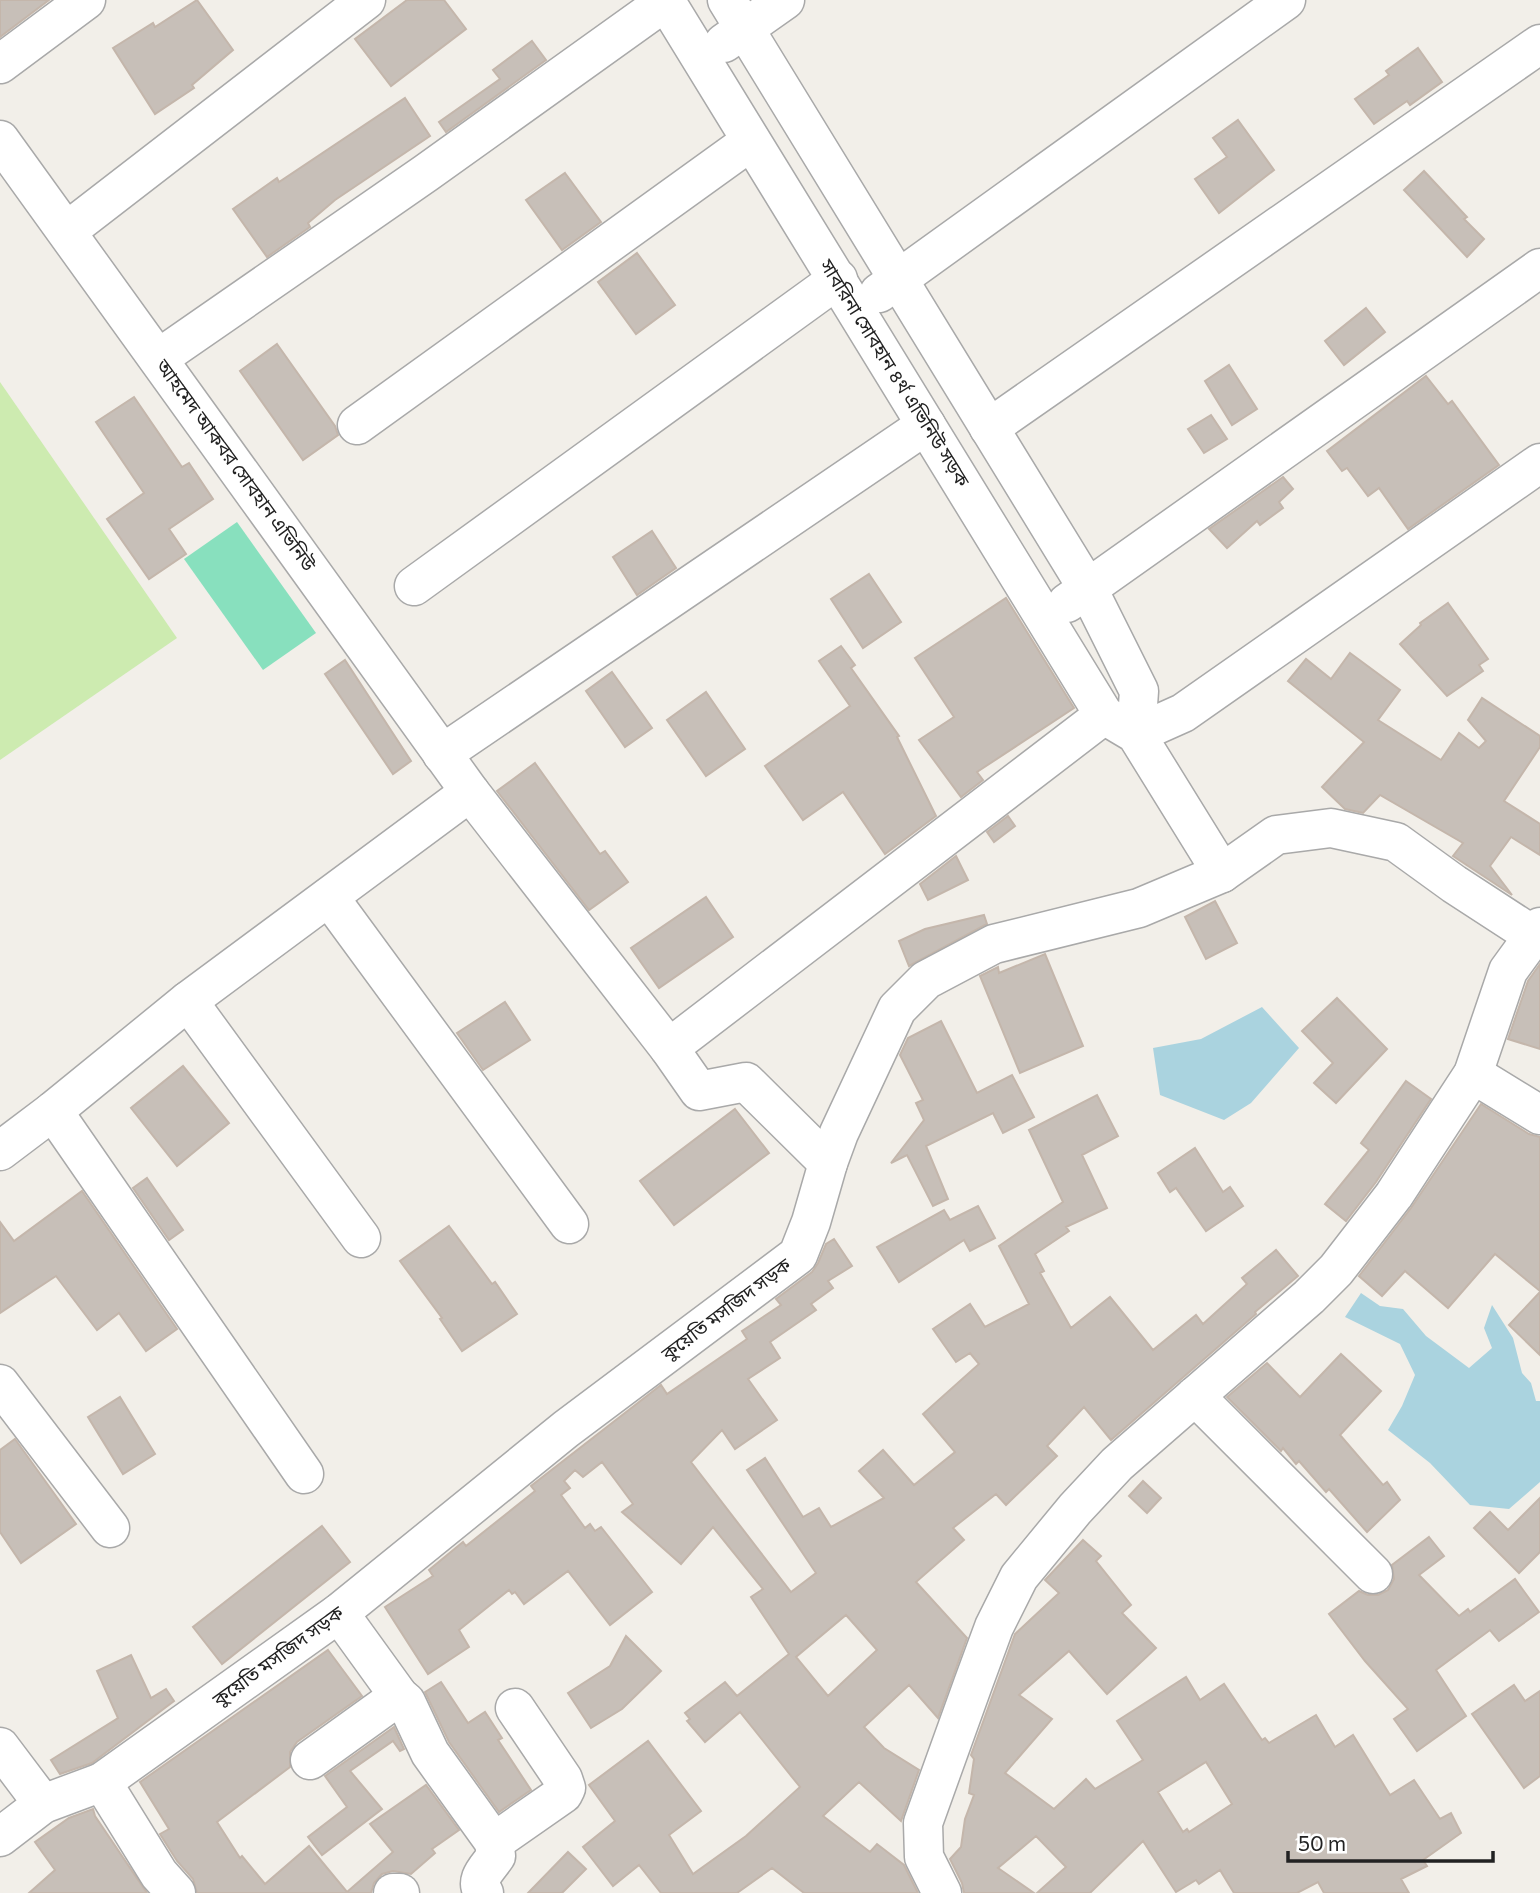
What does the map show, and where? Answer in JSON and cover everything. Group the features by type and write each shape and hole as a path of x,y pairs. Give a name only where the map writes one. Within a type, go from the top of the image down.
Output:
{"street":[{"path":"0,64 86,0"},
{"path":"67,231 366,0"},
{"path":"701,59 736,14 785,0"},
{"path":"414,586 847,294 898,279 1286,0"},
{"path":"159,358 426,173 666,1"},
{"name":"সাবরিনা সোবহান ৪র্থ এভিনিউ সড়ক","path":"666,1 1044,617 1222,873"},
{"path":"736,14 1088,589 1139,691 1120,725"},
{"path":"989,428 1540,44"},
{"name":"আহমেদ আকবর সোবহান এভিনিউ","path":"0,140 442,754 699,1091 746,1082 828,1163"},
{"path":"357,425 751,141"},
{"path":"1044,617 1088,589 1540,268"},
{"path":"442,754 926,425"},
{"path":"668,1048 1120,725 1183,713 1540,463"},
{"path":"0,1152 188,1001 470,792"},
{"name":"কুয়েতি মসজিদ সড়ক","path":"0,1837 43,1804 102,1782 339,1613 566,1429 798,1255 811,1222 828,1163 897,1009 926,980 994,944 1139,908 1222,873 1276,835 1331,828 1396,842 1454,884 1537,931"},
{"path":"328,897 569,1223"},
{"path":"942,1893 924,1857 923,1823 973,1684 1019,1577 1074,1510 1117,1464 1309,1297 1336,1270 1394,1195 1473,1074 1508,971 1537,931"},
{"path":"188,1001 361,1238"},
{"path":"1473,1074 1540,1115"},
{"path":"53,1111 304,1474"},
{"path":"0,1384 110,1528"},
{"path":"1195,1396 1373,1574"},
{"path":"339,1613 406,1702 429,1753 494,1842 496,1856 479,1881 479,1887 484,1893"},
{"path":"310,1760 399,1696"},
{"path":"494,1842 563,1794 566,1788 563,1779 515,1708"},
{"path":"0,1747 43,1804"},
{"path":"102,1782 159,1874 176,1893"},
{"path":"393,1893 400,1893"}],"green space":[{"path":"0,382 177,638 0,760"},
{"path":"237,522 316,633 263,670 184,559"}],"water":[{"path":"1262,1007 1299,1048 1251,1103 1224,1120 1160,1095 1153,1048 1201,1039"},
{"path":"1361,1293 1380,1306 1403,1309 1426,1336 1469,1368 1492,1348 1484,1328 1492,1305 1513,1338 1522,1373 1531,1383 1536,1401 1540,1401 1540,1482 1509,1509 1470,1505 1430,1463 1388,1430 1415,1375 1400,1344 1345,1317"}],"building":[{"path":"0,0 49,0 0,37"},
{"path":"197,0 233,50 192,85 194,88 155,114 113,48 153,23 155,27"},
{"path":"407,0 444,0 466,29 391,86 355,39"},
{"path":"532,41 546,60 446,132 439,122 500,79 493,70"},
{"path":"1418,48 1442,82 1410,105 1407,101 1374,124 1355,99 1389,75 1386,71"},
{"path":"405,98 430,136 335,200 308,223 310,227 267,257 233,209 277,178 279,182"},
{"path":"1238,120 1274,170 1219,213 1195,179 1227,157 1213,138"},
{"path":"1424,171 1484,239 1467,257 1404,190"},
{"path":"565,173 601,222 562,250 526,200"},
{"path":"637,253 675,305 636,334 598,282"},
{"path":"1366,308 1385,332 1344,365 1325,341"},
{"path":"277,344 335,426 338,435 303,460 240,371"},
{"path":"1229,365 1257,409 1232,425 1205,381"},
{"path":"1426,376 1448,404 1452,401 1499,465 1408,529 1379,488 1368,496 1347,468 1342,471 1327,451"},
{"path":"134,397 182,467 189,463 213,499 169,529 186,554 149,579 107,519 144,493 96,422"},
{"path":"1211,415 1227,439 1204,453 1188,429"},
{"path":"1283,477 1293,489 1279,502 1283,508 1260,525 1257,521 1227,548 1209,529"},
{"path":"652,531 676,568 637,595 613,557"},
{"path":"869,574 901,622 863,648 831,599"},
{"path":"1006,598 1074,708 977,772 983,780 961,797 919,740 954,717 915,658"},
{"path":"1448,603 1488,659 1479,665 1483,671 1447,696 1400,644 1421,625 1420,623"},
{"path":"841,646 855,665 851,668 899,736 897,737 936,816 885,854 843,792 803,820 765,766 850,706 819,661"},
{"path":"1350,653 1400,690 1378,720 1441,760 1459,733 1479,748 1486,741 1468,720 1482,698 1540,736 1540,747 1504,801 1540,824 1540,855 1511,837 1490,866 1512,895 1453,856 1463,843 1380,795 1363,813 1345,809 1322,787 1364,742 1288,681 1306,659 1331,679"},
{"path":"345,660 411,761 393,774 325,674"},
{"path":"612,672 652,728 625,747 586,691"},
{"path":"706,692 745,749 706,776 667,720"},
{"path":"535,763 600,854 605,851 628,882 589,910 497,791"},
{"path":"1008,816 1015,826 994,842 987,832"},
{"path":"956,856 968,880 928,900 920,884"},
{"path":"706,897 733,937 659,988 631,948"},
{"path":"1215,901 1237,943 1206,959 1185,917"},
{"path":"984,915 987,924 909,966 899,941 925,929"},
{"path":"1045,954 1083,1046 1020,1073 980,976 998,967 999,973"},
{"path":"1540,964 1540,1049 1508,1039 1528,981"},
{"path":"1337,998 1387,1049 1336,1103 1314,1083 1333,1063 1302,1031"},
{"path":"505,1002 530,1040 483,1070 457,1033"},
{"path":"941,1021 977,1093 1012,1075 1034,1117 1003,1133 993,1113 926,1146 948,1199 933,1206 907,1155 891,1163 924,1120 916,1103 923,1100 900,1055 908,1038"},
{"path":"183,1066 229,1123 177,1166 131,1108"},
{"path":"1406,1081 1431,1099 1376,1182 1346,1221 1325,1204 1369,1150 1361,1143"},
{"path":"1097,1095 1118,1136 1082,1155 1107,1208 1066,1227 1069,1231 1035,1254 1044,1271 1040,1273 1071,1328 1110,1297 1153,1350 1196,1315 1203,1324 1247,1284 1242,1278 1276,1250 1298,1276 1111,1440 1084,1407 1047,1446 1057,1456 1006,1505 996,1494 953,1528 964,1540 916,1582 967,1638 938,1718 909,1685 864,1727 884,1748 919,1770 901,1821 859,1782 823,1816 870,1852 877,1844 904,1865 918,1893 804,1893 772,1868 737,1893 661,1893 639,1865 613,1886 583,1847 615,1821 589,1785 648,1741 701,1811 669,1835 693,1874 746,1836 800,1787 740,1712 705,1742 687,1721 690,1719 685,1713 725,1682 737,1696 789,1654 751,1597 763,1589 713,1527 681,1564 622,1512 633,1504 602,1462 583,1477 575,1470 564,1481 570,1488 561,1495 585,1528 590,1524 595,1531 601,1527 652,1592 610,1625 568,1571 524,1604 515,1592 512,1594 509,1590 459,1630 469,1647 428,1674 385,1607 433,1576 429,1570 463,1542 466,1546 535,1491 531,1486 661,1385 667,1394 747,1339 742,1331 781,1305 776,1299 812,1272 826,1244 834,1239 852,1266 828,1281 833,1288 811,1304 816,1310 770,1342 780,1358 748,1379 777,1420 735,1449 722,1430 691,1462 791,1592 816,1573 747,1470 765,1458 803,1517 819,1508 831,1527 884,1498 859,1471 883,1450 914,1485 955,1452 923,1414 979,1364 970,1353 956,1362 933,1329 970,1304 985,1327 1029,1304 999,1246 1063,1202 1029,1130","holes":["846,1615 877,1650 828,1696 796,1657"]},
{"path":"1481,1104 1529,1134 1540,1137 1540,1291 1495,1254 1448,1308 1405,1271 1382,1296 1359,1276 1411,1208"},
{"path":"735,1109 769,1153 674,1225 640,1181"},
{"path":"1195,1148 1223,1192 1230,1187 1243,1206 1206,1231 1176,1188 1170,1192 1158,1173"},
{"path":"147,1178 183,1230 169,1240 133,1188"},
{"path":"82,1191 177,1329 146,1351 119,1313 97,1330 56,1276 0,1313 0,1222 14,1241"},
{"path":"978,1206 995,1238 970,1251 964,1240 899,1282 877,1247 944,1210 950,1220"},
{"path":"449,1226 492,1284 495,1282 517,1314 462,1351 440,1319 442,1318 400,1261"},
{"path":"1540,1292 1540,1355 1509,1325"},
{"path":"1341,1354 1381,1391 1340,1435 1383,1485 1387,1482 1400,1500 1367,1532 1329,1489 1326,1492 1299,1461 1296,1464 1283,1448 1281,1451 1227,1397 1267,1363 1300,1397"},
{"path":"120,1397 155,1454 123,1474 88,1417"},
{"path":"15,1439 76,1524 21,1563 0,1532 0,1450"},
{"path":"1143,1481 1161,1498 1147,1513 1129,1496"},
{"path":"1540,1498 1540,1552 1519,1573 1474,1528 1490,1512 1508,1530"},
{"path":"322,1526 350,1562 222,1664 193,1627"},
{"path":"1429,1537 1444,1556 1419,1575 1459,1616 1468,1609 1470,1612 1515,1579 1539,1612 1499,1641 1490,1630 1436,1670 1466,1716 1417,1751 1394,1719 1408,1709 1365,1661 1329,1614 1359,1591 1378,1595 1388,1590 1394,1579 1392,1565"},
{"path":"1083,1540 1101,1556 1096,1561 1131,1605 1122,1613 1156,1648 1107,1694 1069,1651 1019,1695 1052,1719 1005,1773 1054,1809 1086,1779 1095,1789 1143,1760 1117,1721 1186,1677 1200,1700 1224,1684 1262,1740 1265,1738 1269,1743 1316,1715 1335,1747 1353,1735 1390,1795 1414,1780 1440,1819 1451,1813 1461,1833 1423,1860 1427,1866 1401,1879 1409,1893 1324,1893 1318,1882 1297,1893 1234,1893 1220,1870 1199,1884 1196,1880 1176,1892 1143,1841 1090,1893 1037,1893 1066,1867 1036,1836 998,1868 1034,1893 964,1893 950,1859 961,1847 965,1819 974,1795 969,1793 974,1759 971,1755 1015,1634 1059,1593 1045,1580","holes":["1206,1762 1232,1804 1189,1832 1187,1829 1183,1832 1158,1792"]},
{"path":"626,1636 661,1671 622,1709 591,1728 568,1693 610,1666"},
{"path":"328,1650 362,1696 297,1742 290,1752 290,1767 217,1822 240,1858 242,1856 265,1884 309,1846 347,1892 393,1852 370,1824 426,1785 459,1830 432,1849 435,1853 411,1874 393,1871 382,1874 374,1883 371,1893 197,1893 193,1879 177,1861 160,1834 169,1829 140,1782"},
{"path":"131,1655 151,1698 166,1689 174,1701 92,1763 60,1774 51,1760 118,1718 97,1671"},
{"path":"441,1682 468,1723 485,1712 502,1738 498,1740 531,1790 499,1812 449,1742 425,1692"},
{"path":"1514,1685 1525,1701 1540,1691 1540,1776 1524,1788 1472,1714"},
{"path":"394,1727 404,1749 400,1751 393,1741 350,1771 382,1809 322,1855 308,1837 347,1807 325,1776"},
{"path":"93,1809 95,1816 147,1893 29,1893 55,1870 35,1842 69,1818"},
{"path":"568,1852 586,1869 562,1893 528,1893"}]}
